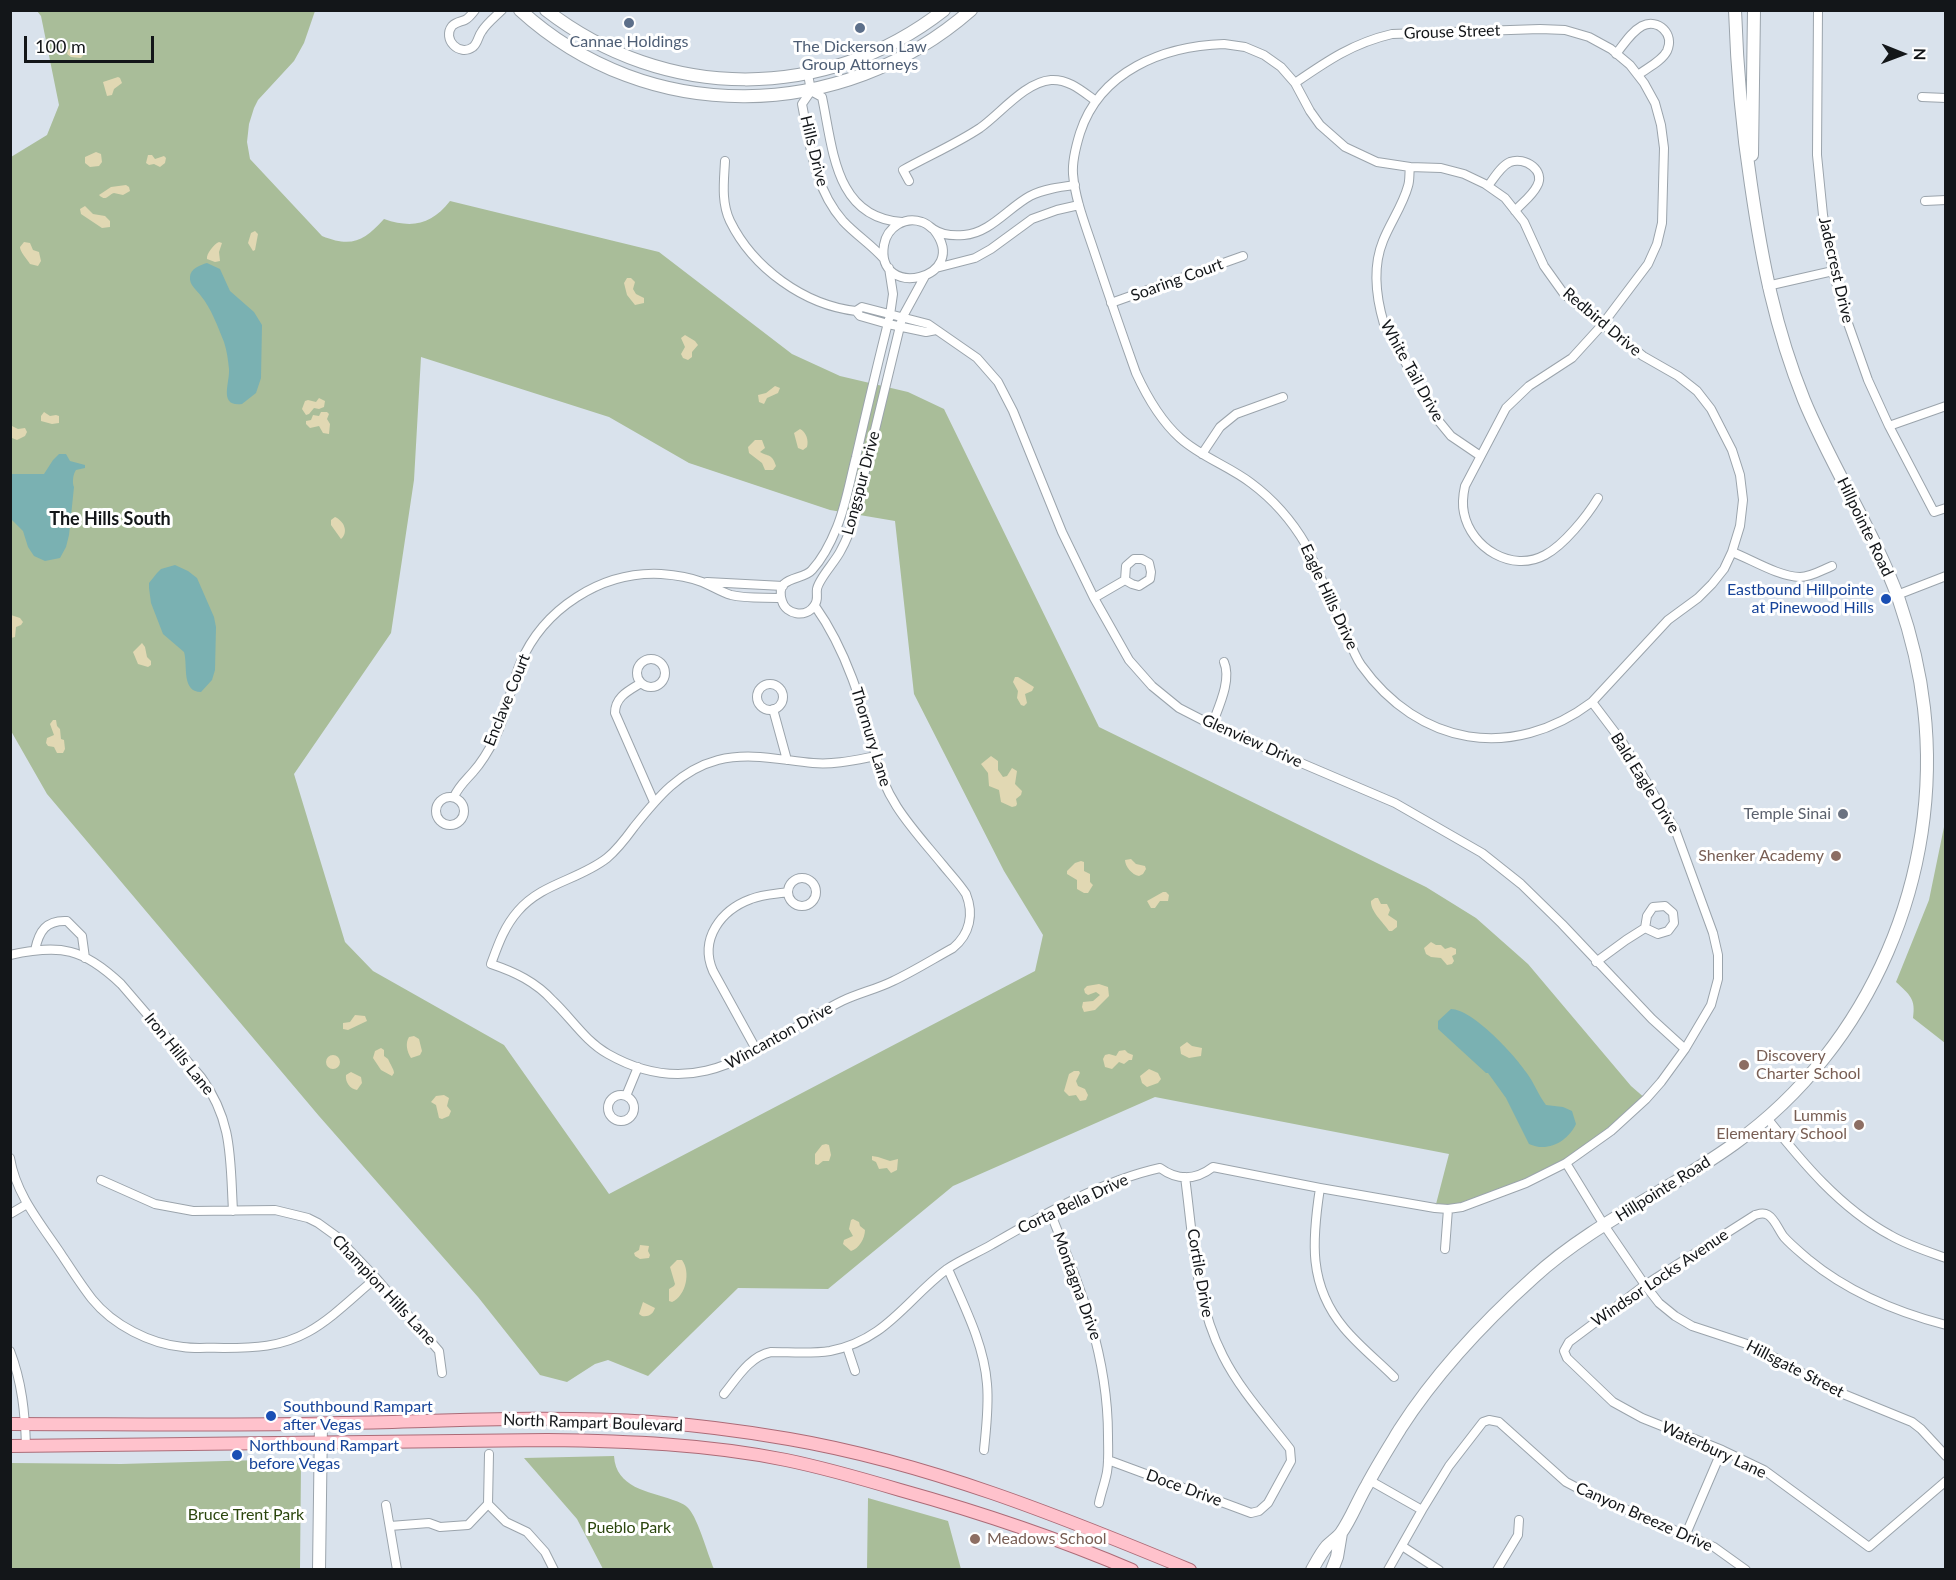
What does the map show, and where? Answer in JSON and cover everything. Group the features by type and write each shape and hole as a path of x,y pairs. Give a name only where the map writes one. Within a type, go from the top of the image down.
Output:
{"main road":[{"name":"North Rampart Boulevard","path":"10,1424 321,1424 600,1420 699,1426 845,1450 935,1475 1015,1501 1190,1569"},
{"path":"787,1460 791,1440"},
{"name":"North Rampart Boulevard","path":"10,1446 599,1441 745,1453 787,1460 839,1473 968,1510 1132,1569"}],"street":[{"path":"475,10 467,19 451,27 450,39 456,48 465,50 473,47 483,29 502,10"},
{"path":"520,10 552,36 616,71 662,87 708,95 742,97 811,91 850,80 888,65 932,40 971,10"},
{"path":"546,10 564,25 592,42 633,60 692,76 740,80 775,79 834,68 877,52 904,38 944,10"},
{"name":"Hillpointe Road","path":"1312,1569 1324,1550 1341,1533 1369,1480 1404,1423 1457,1355 1534,1276 1568,1249 1604,1225 1734,1144 1767,1118 1812,1074 1858,1011 1893,941 1913,881 1925,814 1927,739 1917,666 1897,595 1804,399 1767,286 1741,118 1735,10"},
{"name":"Hillpointe Road","path":"1752,195 1754,10"},
{"name":"Jadecrest Drive","path":"1818,10 1817,155 1823,215 1833,271 1844,312 1868,380 1889,426 1934,512 1946,508"},
{"path":"1616,54 1628,38 1645,24 1656,24 1664,28 1668,34 1667,52 1638,75"},
{"name":"Grouse Street","path":"1294,83 1341,52 1374,38 1392,34 1540,29 1565,30 1589,37 1616,54 1638,75 1655,103 1664,148 1662,223 1657,244 1648,264 1602,325 1572,358 1529,386 1506,408 1479,455 1465,486 1463,499 1467,524 1478,541 1493,554 1518,561 1544,556 1555,549 1591,511 1598,498"},
{"name":"Redbird Drive","path":"1096,101 1116,79 1142,62 1161,54 1203,45 1224,44 1245,47 1264,55 1281,67 1294,83 1320,125 1345,147 1377,162 1410,167 1441,168 1464,174 1488,186 1504,198 1524,222 1544,266 1564,294 1643,357 1678,376 1696,391 1712,410 1732,450 1740,475 1743,500 1732,552 1724,569 1712,585 1668,620 1592,702"},
{"name":"Hills Drive","path":"808,74 811,91 802,104 821,187 845,223 870,243 897,275 916,279 925,276"},
{"path":"909,181 903,170 979,129 1039,82 1065,81 1096,101"},
{"name":"Hills Drive","path":"811,91 822,97 837,168 847,189 860,207 870,215 885,220 918,221 934,230 956,236 974,233 987,226 1030,196 1075,184"},
{"path":"1922,97 1946,98"},
{"name":"Eagle Hills Drive","path":"1096,101 1084,122 1076,146 1072,172 1079,205 1111,303 1136,373 1148,398 1161,418 1180,438 1202,454 1250,482 1276,504 1298,531 1360,663 1383,693 1410,714 1438,729 1475,738 1510,738 1546,729 1577,713 1592,702"},
{"name":"Glenview Drive","path":"724,161 723,196 729,220 755,259 798,292 843,310 856,311 860,316 901,322 926,332 936,330 977,358 998,382 1013,411 1062,532 1094,598 1129,660 1152,686 1179,708 1212,725 1395,804 1482,853 1527,890 1652,1019 1685,1049"},
{"path":"1488,186 1510,162 1520,161 1530,164 1539,177 1538,185 1515,211"},
{"name":"White Tail Drive","path":"1410,167 1408,186 1382,244 1377,264 1376,286 1379,306 1384,324 1437,419 1451,436 1479,455"},
{"path":"1925,201 1946,200"},
{"path":"925,276 936,268 975,258 992,249 1032,219 1079,205"},
{"path":"888,265 883,247 886,237 902,222"},
{"path":"934,230 940,240 942,251 936,268"},
{"name":"Soaring Court","path":"1111,303 1243,256"},
{"name":"Longspur Drive","path":"783,586 790,579 804,577 812,571 840,521 889,319 893,294 888,265"},
{"path":"1767,286 1833,271"},
{"name":"Longspur Drive","path":"815,606 818,599 817,588 841,551 853,521 901,322 925,276"},
{"path":"1202,454 1220,427 1236,414 1283,397"},
{"path":"1889,426 1946,406"},
{"path":"1732,552 1784,574 1800,577 1832,566"},
{"name":"Enclave Court","path":"454,797 486,754 496,736 504,718 520,663 528,648 538,633 562,608 592,589 625,577 659,574 701,581 783,586"},
{"path":"1897,595 1946,576"},
{"path":"1094,598 1125,580"},
{"name":"Enclave Court","path":"701,581 734,595 781,598"},
{"path":"783,586 781,598 786,608 795,613 806,613 815,606"},
{"name":"Thornury Lane","path":"815,606 831,630 848,665 882,777 898,809 966,894 970,908 969,923"},
{"path":"1212,725 1223,695 1226,668 1224,662"},
{"path":"641,683 620,698 615,711 616,718 654,802 676,780 715,761 750,756 830,764 876,756"},
{"name":"Bald Eagle Drive","path":"1566,1162 1611,1131 1661,1082 1685,1049 1711,1005 1718,979 1718,955 1713,933 1675,829 1623,743 1592,702"},
{"path":"773,709 787,760"},
{"name":"Wincanton Drive","path":"654,802 623,842 608,857 590,869 548,887 527,902 503,933 491,964 532,982 555,1002 592,1043 619,1060 666,1073 699,1073 730,1065 838,1004 893,981 953,948 964,937 969,923"},
{"path":"757,1051 713,970 708,956 709,941 714,927 741,903 758,896 789,892"},
{"path":"35,950 38,935 47,926 57,920 67,921 82,936 85,958"},
{"path":"1596,962 1645,928"},
{"name":"Iron Hills Lane","path":"10,955 35,950 57,950 85,958 107,971 121,984 213,1093 227,1130 233,1211"},
{"path":"626,1096 638,1067"},
{"path":"1767,1118 1820,1179 1856,1213 1890,1236 1946,1258"},
{"path":"10,1158 13,1172 27,1204 93,1301 119,1323 149,1339 183,1347 271,1346 309,1331 376,1278"},
{"path":"1185,1177 1202,1175 1213,1167 1320,1188 1448,1209 1491,1198 1566,1162"},
{"name":"Hillsgate Street","path":"1566,1162 1604,1225 1645,1285 1659,1303 1675,1316 1692,1326 1756,1347 1831,1389 1912,1422 1946,1456"},
{"name":"Corta Bella Drive","path":"724,1394 753,1360 762,1354 827,1351 848,1347 864,1340 880,1330 948,1269 1050,1212 1113,1183 1160,1168 1172,1177 1185,1177"},
{"name":"Cortile Drive","path":"1185,1177 1201,1294 1210,1328 1240,1386 1290,1449 1291,1461 1268,1503 1259,1511"},
{"name":"Champion Hills Lane","path":"101,1180 155,1204 193,1211 275,1210 308,1218 336,1236 376,1278 439,1351 442,1373"},
{"path":"1320,1188 1313,1247 1322,1292 1344,1329 1394,1377"},
{"path":"10,1214 27,1204"},
{"path":"1444,1249 1448,1209"},
{"name":"Montagna Drive","path":"1050,1212 1082,1292 1100,1352 1108,1414 1108,1460 1107,1474 1099,1503"},
{"name":"Windsor Locks Avenue","path":"1564,1351 1569,1342 1645,1285 1755,1215 1762,1213 1769,1215 1783,1236 1809,1259 1860,1294 1918,1318 1946,1325"},
{"path":"948,1269 976,1334 984,1364 988,1416 984,1450"},
{"path":"848,1347 855,1371"},
{"path":"10,1351 18,1371 26,1413 26,1446"},
{"name":"Waterbury Lane","path":"1564,1351 1567,1358 1613,1402 1642,1418 1722,1450 1764,1470 1869,1547 1946,1481"},
{"name":"Canyon Breeze Drive","path":"1422,1510 1449,1466 1483,1422 1489,1420 1498,1422 1566,1482 1714,1547 1746,1569"},
{"path":"319,1569 321,1424"},
{"path":"1686,1534 1722,1450"},
{"path":"390,1526 429,1523 440,1527 468,1525 488,1504 489,1454"},
{"name":"Doce Drive","path":"1108,1460 1251,1513 1259,1511"},
{"path":"1369,1480 1422,1510 1388,1569"},
{"path":"488,1504 506,1522 527,1532 546,1552 554,1569"},
{"path":"386,1505 397,1569"},
{"path":"1497,1569 1518,1535 1519,1520"},
{"name":"Hillpointe Road","path":"1332,1569 1337,1557 1341,1533"},
{"path":"1402,1546 1439,1569"}],"green space":[{"path":"37,11 315,11 304,43 294,61 258,100 249,124 247,142 250,159 322,236 332,240 350,242 370,233 384,219 413,224 429,219 450,201 659,252 792,354 840,376 908,392 944,409 1099,727 1426,887 1476,918 1528,964 1631,1086 1646,1099 1566,1163 1462,1207 1435,1208 1449,1154 1155,1097 953,1186 828,1289 738,1288 648,1376 608,1360 595,1364 567,1382 540,1375 478,1297 319,1116 47,794 11,731 11,157 47,135 59,105 41,16","holes":["421,357 609,417 689,463 830,510 895,521 914,694 1004,871 1043,935 1035,971 609,1194 504,1045 373,971 345,942 294,774 391,633 414,480"]},
{"path":"1944,827 1945,1043 1913,1018 1913,1002 1896,982 1929,900"},
{"name":"Pueblo Park","path":"614,1456 616,1467 627,1482 644,1491 680,1502 689,1509 714,1569 603,1569 577,1519 524,1458"},
{"name":"Bruce Trent Park","path":"294,1459 301,1466 300,1569 11,1569 11,1463 121,1464"},
{"path":"868,1498 948,1521 961,1569 867,1569"}],"sand":[{"path":"76,43 83,45 87,50 81,58 67,54"},
{"path":"118,77 122,83 114,89 112,95 107,96 103,82"},
{"path":"96,152 101,154 102,162 99,166 90,167 85,163 85,157"},
{"path":"148,155 152,155 155,159 164,156 165,163 160,167 154,164 149,165 146,163"},
{"path":"126,185 130,191 123,195 114,193 105,198 99,195 111,187"},
{"path":"85,206 93,214 105,216 110,221 110,227 102,228 81,214 80,209"},
{"path":"255,231 258,234 253,251 248,243 251,233"},
{"path":"24,242 30,243 33,250 39,252 41,261 38,266 30,264 22,253 20,247"},
{"path":"219,242 222,243 219,252 220,261 207,259 211,249"},
{"path":"627,278 635,282 633,289 636,294 644,298 644,303 635,305 627,295 624,283"},
{"path":"685,335 698,345 688,360 681,354 685,347 681,338"},
{"path":"775,386 780,388 778,393 767,398 764,404 759,402 758,395 766,393"},
{"path":"319,398 325,401 324,407 314,408 306,415 302,409 305,401 316,402"},
{"path":"44,412 50,416 59,416 59,423 41,421"},
{"path":"321,412 329,414 327,419 330,424 329,434 323,433 319,426 310,428 306,424 306,421 311,420 313,415 319,416"},
{"path":"12,426 18,429 25,428 27,432 25,436 17,440 12,438 10,436"},
{"path":"800,429 807,439 807,447 803,450 798,448 794,433"},
{"path":"755,440 762,440 765,448 760,452 773,459 776,466 773,470 765,470 762,463 749,453 748,447"},
{"path":"335,517 341,521 345,530 341,539 331,525 331,520"},
{"path":"11,615 20,618 23,622 16,627 15,637 11,638"},
{"path":"142,643 151,661 148,667 138,664 133,652"},
{"path":"1015,677 1034,687 1032,691 1025,694 1027,703 1024,706 1017,698 1018,691 1013,682"},
{"path":"56,720 61,739 64,740 63,753 57,753 54,747 46,743 47,738 54,735 50,724"},
{"path":"991,756 998,761 998,770 1003,777 1007,776 1012,768 1017,771 1015,784 1022,791 1016,799 1016,806 1012,807 1001,802 999,790 989,786 988,773 981,764"},
{"path":"1131,859 1136,864 1145,866 1146,869 1143,874 1136,875 1129,870 1125,860"},
{"path":"1084,862 1084,871 1090,874 1090,882 1093,885 1088,893 1077,889 1077,880 1067,874 1075,863"},
{"path":"1163,892 1169,895 1168,901 1160,901 1155,908 1151,908 1147,901"},
{"path":"1378,898 1381,904 1387,904 1390,910 1388,915 1397,921 1397,927 1392,931 1389,931 1373,909 1371,901"},
{"path":"1431,942 1445,949 1451,947 1456,949 1456,954 1452,956 1454,961 1452,964 1447,965 1441,958 1426,954 1424,948"},
{"path":"1099,984 1108,987 1109,996 1095,1010 1084,1012 1083,1002 1093,1001 1100,995 1096,992 1088,995 1084,989 1087,986"},
{"path":"355,1015 365,1016 367,1021 348,1030 343,1029 343,1023 350,1022"},
{"path":"414,1036 419,1039 422,1051 420,1055 411,1058 407,1042 409,1037"},
{"path":"1187,1042 1192,1046 1202,1048 1201,1056 1189,1058 1181,1054 1180,1047"},
{"path":"381,1048 393,1070 392,1076 381,1070 373,1058 375,1051"},
{"path":"1125,1050 1133,1055 1132,1060 1124,1064 1119,1062 1112,1069 1105,1067 1103,1059 1105,1055 1116,1056 1119,1051"},
{"path":"333,1055 338,1057 340,1062 338,1067 333,1069 328,1067 326,1062 328,1057"},
{"path":"1149,1069 1158,1073 1161,1079 1158,1083 1147,1087 1142,1083 1140,1076"},
{"path":"1074,1071 1080,1073 1076,1081 1078,1086 1085,1089 1088,1095 1086,1100 1080,1101 1076,1095 1069,1096 1064,1091 1069,1074"},
{"path":"351,1072 361,1077 362,1083 357,1090 350,1087 346,1080 346,1075"},
{"path":"444,1095 449,1098 447,1106 451,1111 449,1116 442,1119 439,1118 436,1105 431,1102 436,1096"},
{"path":"822,1145 829,1145 831,1155 829,1161 815,1164 815,1154"},
{"path":"872,1156 890,1161 898,1159 897,1170 891,1173 887,1168 879,1169 876,1162 872,1160"},
{"path":"853,1219 859,1222 865,1230 861,1243 851,1251 843,1244 844,1240 853,1236 849,1229"},
{"path":"640,1245 649,1246 649,1258 640,1259 635,1256 634,1253 639,1250"},
{"path":"677,1260 682,1260 685,1265 686,1283 681,1295 672,1302 669,1301 669,1289 675,1284 670,1267"},
{"path":"643,1302 655,1308 649,1315 639,1314"}],"shaded area":[{"path":"207,263 220,269 230,291 254,312 262,325 261,378 256,393 242,404 230,402 228,398 229,369 224,342 208,306 190,280 190,274 194,270"},
{"path":"59,454 66,454 70,461 85,465 85,468 76,470 74,476 66,547 60,558 45,561 34,556 28,547 23,531 11,519 11,474 44,474"},
{"path":"175,565 197,578 214,617 216,627 215,670 212,680 201,692 190,688 186,677 184,652 163,634 151,603 149,583 161,569"},
{"path":"1451,1009 1470,1016 1503,1044 1529,1076 1546,1105 1563,1107 1572,1111 1576,1124 1568,1136 1550,1146 1529,1144 1506,1098 1488,1073 1438,1029 1438,1021"}],"place":[{"name":"Cannae Holdings","path":"629,23"},
{"name":"The Dickerson Law Group Attorneys","path":"860,28"},
{"name":"Eastbound Hillpointe at Pinewood Hills","path":"1886,599"},
{"name":"Temple Sinai","path":"1843,814"},
{"name":"Shenker Academy","path":"1836,856"},
{"name":"Discovery Charter School","path":"1744,1065"},
{"name":"Lummis Elementary School","path":"1859,1125"},
{"name":"Southbound Rampart after Vegas","path":"271,1416"},
{"name":"Northbound Rampart before Vegas","path":"237,1455"},
{"name":"Meadows School","path":"975,1539"}],"district":[{"name":"The Hills South","path":"110,519"}]}
